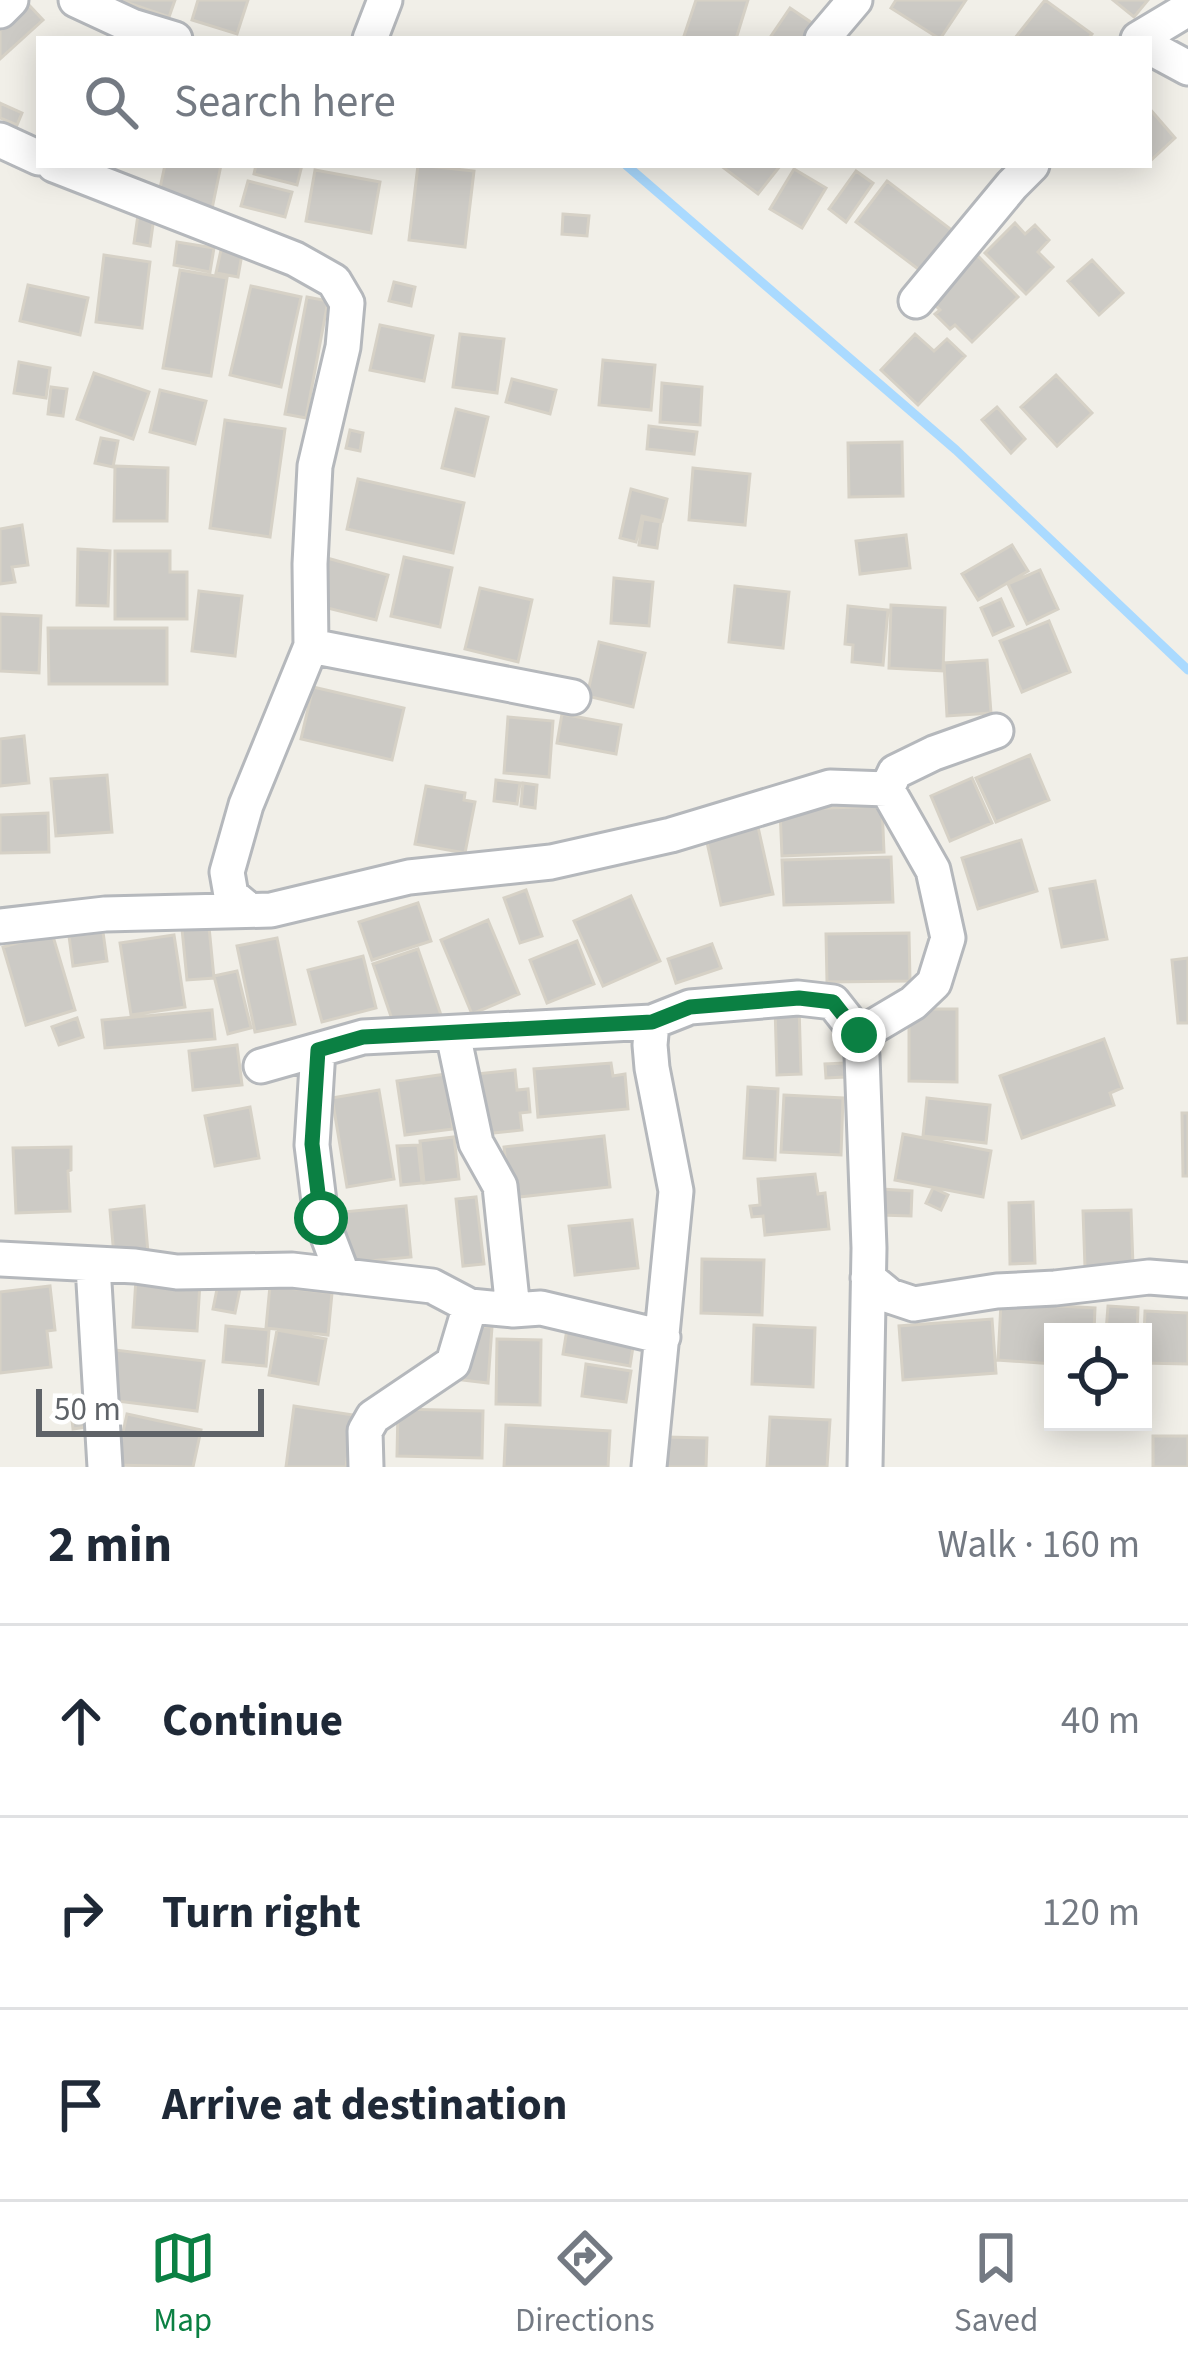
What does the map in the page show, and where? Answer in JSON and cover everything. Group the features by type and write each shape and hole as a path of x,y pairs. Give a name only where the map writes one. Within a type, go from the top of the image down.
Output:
{"street":[{"path":"0,10 11,0"},
{"path":"76,0 165,36"},
{"path":"371,36 385,0"},
{"path":"825,36 855,0"},
{"path":"1143,36 1188,9"},
{"path":"1152,49 1188,68"},
{"path":"0,140 36,157"},
{"path":"62,168 295,259 334,281 347,303 343,347 315,466 311,646 246,805 227,872 231,895 249,910"},
{"path":"916,301 1029,168"},
{"path":"311,646 573,697"},
{"path":"886,789 896,772 996,731"},
{"path":"0,926 105,914 271,910 409,878 571,857 671,835 830,787 886,789"},
{"path":"859,1035 913,1003 934,982 948,938 933,869 886,789"},
{"path":"261,1066 363,1037 652,1022 690,1007 799,998 833,1002 859,1035 863,1075 868,1278 865,1467"},
{"path":"650,1467 676,1191 652,1068 652,1022"},
{"path":"453,1034 476,1143 500,1186 513,1310"},
{"path":"318,1050 312,1144 321,1218 343,1276"},
{"path":"0,1259 177,1272 292,1270 432,1286 470,1306 542,1309 663,1337"},
{"path":"93,1266 105,1467"},
{"path":"868,1278 890,1296 914,1304 1149,1277 1188,1280"},
{"path":"366,1467 365,1430 373,1417 453,1363 470,1306"}],"building":[{"path":"120,0 175,0 169,17"},
{"path":"198,0 248,0 237,34 192,20"},
{"path":"696,0 748,0 737,36 684,36"},
{"path":"896,0 966,0 942,36 891,8"},
{"path":"1045,0 1092,34 1090,36 1017,36"},
{"path":"1113,0 1148,0 1134,17"},
{"path":"29,5 43,20 0,59 0,31"},
{"path":"790,8 818,27 812,36 771,36"},
{"path":"0,103 22,113 17,125 0,118"},
{"path":"1152,111 1175,138 1152,159"},
{"path":"164,168 220,168 212,209 158,197"},
{"path":"255,168 301,168 297,185 254,174"},
{"path":"418,168 474,171 465,247 409,240"},
{"path":"724,168 778,168 758,194"},
{"path":"794,169 826,188 802,228 770,209"},
{"path":"315,170 380,182 371,233 306,221"},
{"path":"856,171 873,183 846,222 829,209"},
{"path":"248,181 292,192 285,217 241,206"},
{"path":"887,181 953,231 922,272 856,222"},
{"path":"563,214 589,216 587,236 562,234"},
{"path":"138,215 154,217 150,246 134,243"},
{"path":"1015,223 1025,234 1035,225 1049,240 1038,252 1053,267 1026,294 985,253"},
{"path":"177,242 214,248 210,272 174,265"},
{"path":"221,250 242,254 238,277 216,273"},
{"path":"104,255 150,262 142,328 96,322"},
{"path":"977,255 1018,297 972,342 935,314 940,310 931,301"},
{"path":"1092,260 1123,293 1099,315 1068,281"},
{"path":"180,270 227,278 211,376 163,368"},
{"path":"394,282 415,287 411,306 389,301"},
{"path":"28,285 88,298 80,335 20,321"},
{"path":"251,286 301,297 281,387 230,375"},
{"path":"307,297 328,301 306,418 285,414"},
{"path":"380,325 433,336 424,381 370,370"},
{"path":"460,334 504,339 497,393 453,387"},
{"path":"915,334 934,351 947,339 965,356 918,405 881,370"},
{"path":"603,360 655,365 651,410 599,405"},
{"path":"19,362 50,368 46,398 14,393"},
{"path":"94,373 149,392 133,439 77,419"},
{"path":"1056,375 1092,413 1057,446 1021,407"},
{"path":"512,379 556,390 550,414 506,402"},
{"path":"662,383 702,387 700,425 660,422"},
{"path":"51,387 67,389 63,416 48,414"},
{"path":"160,390 206,401 195,444 150,432"},
{"path":"997,407 1025,439 1011,453 982,420"},
{"path":"456,409 488,417 474,476 442,468"},
{"path":"225,420 285,429 270,537 210,528"},
{"path":"649,426 697,432 694,454 647,449"},
{"path":"350,430 363,433 360,451 346,448"},
{"path":"101,438 118,441 113,467 95,463"},
{"path":"902,442 903,496 849,497 848,443"},
{"path":"115,466 168,468 167,521 114,521"},
{"path":"693,468 750,474 745,525 689,520"},
{"path":"358,479 464,503 453,553 347,529"},
{"path":"631,489 667,499 662,521 642,516 636,542 620,538"},
{"path":"643,519 661,522 657,548 639,545"},
{"path":"22,525 28,565 12,567 15,582 0,584 0,529"},
{"path":"906,535 910,568 860,574 856,541"},
{"path":"1012,545 1028,571 978,600 962,574"},
{"path":"78,549 110,551 108,606 77,605"},
{"path":"115,551 170,551 170,572 187,572 187,619 115,619"},
{"path":"404,557 452,568 440,627 391,616"},
{"path":"327,558 388,575 376,620 315,605"},
{"path":"1040,570 1058,609 1027,624 1008,584"},
{"path":"614,578 653,582 649,626 611,623"},
{"path":"735,586 789,592 783,648 729,642"},
{"path":"480,588 532,600 518,662 465,649"},
{"path":"199,591 242,596 235,656 192,651"},
{"path":"1001,599 1013,626 993,635 981,608"},
{"path":"891,605 945,608 943,671 889,668"},
{"path":"848,606 888,610 883,665 852,662 853,645 845,644"},
{"path":"0,614 41,616 39,673 0,671"},
{"path":"1049,621 1070,672 1022,692 1000,641"},
{"path":"48,628 167,628 167,684 49,684"},
{"path":"599,642 645,653 633,707 587,696"},
{"path":"987,660 991,713 947,716 944,663"},
{"path":"313,687 404,708 392,760 301,739"},
{"path":"562,714 621,725 616,754 557,743"},
{"path":"508,717 553,721 549,777 504,773"},
{"path":"24,736 29,783 0,786 0,739"},
{"path":"1030,755 1049,800 996,822 976,778"},
{"path":"107,775 112,832 56,836 51,779"},
{"path":"972,778 992,823 950,841 931,796"},
{"path":"496,780 520,783 517,804 494,801"},
{"path":"523,783 537,785 535,808 521,806"},
{"path":"426,786 465,793 464,800 475,802 465,853 415,844"},
{"path":"882,806 884,852 782,856 780,810"},
{"path":"48,813 49,852 0,853 0,815"},
{"path":"758,827 773,894 721,905 706,838"},
{"path":"1021,840 1037,891 978,909 962,858"},
{"path":"891,857 893,902 784,905 782,860"},
{"path":"1095,881 1107,939 1062,947 1050,889"},
{"path":"526,890 542,936 520,943 504,898"},
{"path":"631,896 660,961 603,986 574,921"},
{"path":"418,903 431,941 372,960 359,922"},
{"path":"488,920 519,994 472,1014 441,940"},
{"path":"209,927 214,978 187,980 182,929"},
{"path":"103,932 107,961 73,966 69,936"},
{"path":"52,933 75,1010 26,1025 3,947"},
{"path":"909,933 910,981 827,982 826,934"},
{"path":"174,935 185,1007 131,1015 120,943"},
{"path":"277,938 295,1024 255,1032 237,946"},
{"path":"577,941 594,984 547,1003 530,960"},
{"path":"712,944 721,968 676,983 668,959"},
{"path":"418,949 441,1015 396,1031 373,964"},
{"path":"363,956 376,1008 322,1022 308,970"},
{"path":"1188,958 1188,1023 1178,1023 1172,960"},
{"path":"237,971 251,1028 228,1034 214,976"},
{"path":"799,1005 801,1074 777,1075 775,1006"},
{"path":"909,1009 957,1009 957,1082 909,1081"},
{"path":"212,1010 215,1039 105,1048 102,1020"},
{"path":"77,1018 83,1037 59,1045 52,1027"},
{"path":"1104,1039 1122,1088 1110,1093 1114,1105 1022,1138 1000,1076"},
{"path":"237,1045 242,1085 193,1090 189,1051"},
{"path":"611,1063 613,1076 625,1074 628,1109 538,1117 534,1069"},
{"path":"844,1063 845,1077 826,1078 825,1064"},
{"path":"515,1070 517,1090 528,1089 530,1112 520,1113 522,1130 483,1134 476,1074"},
{"path":"446,1074 453,1129 405,1135 397,1081"},
{"path":"748,1087 778,1089 775,1160 744,1158"},
{"path":"379,1090 394,1179 347,1187 332,1098"},
{"path":"784,1095 843,1098 841,1155 781,1152"},
{"path":"927,1098 990,1105 986,1143 923,1136"},
{"path":"250,1107 259,1158 215,1166 205,1116"},
{"path":"1182,1113 1188,1113 1188,1176 1183,1176"},
{"path":"903,1134 991,1151 983,1197 895,1180"},
{"path":"604,1136 610,1187 510,1198 504,1147"},
{"path":"454,1137 459,1179 424,1183 420,1141"},
{"path":"418,1145 422,1183 401,1185 397,1146"},
{"path":"71,1147 70,1211 16,1213 13,1148"},
{"path":"815,1174 818,1194 825,1193 829,1229 765,1235 763,1216 752,1217 750,1206 760,1205 758,1179"},
{"path":"933,1188 948,1195 941,1210 926,1203"},
{"path":"881,1189 912,1191 911,1216 880,1215"},
{"path":"476,1197 484,1264 463,1266 456,1199"},
{"path":"1033,1202 1035,1263 1010,1264 1009,1203"},
{"path":"144,1206 148,1253 114,1256 110,1210"},
{"path":"406,1206 411,1257 349,1263 343,1212"},
{"path":"1131,1210 1133,1266 1085,1267 1083,1211"},
{"path":"632,1220 638,1268 575,1275 569,1226"},
{"path":"702,1259 764,1260 762,1315 701,1313"},
{"path":"136,1278 200,1283 197,1331 133,1327"},
{"path":"219,1279 241,1284 235,1313 213,1309"},
{"path":"50,1286 55,1330 47,1331 51,1367 0,1373 0,1292"},
{"path":"270,1286 332,1293 328,1335 266,1328"},
{"path":"1001,1303 1095,1308 1094,1323 1044,1323 1044,1363 998,1360"},
{"path":"1108,1306 1138,1308 1137,1323 1107,1323"},
{"path":"1145,1311 1188,1313 1188,1364 1152,1363 1152,1323 1145,1323"},
{"path":"992,1319 996,1373 903,1380 899,1326"},
{"path":"568,1323 635,1334 630,1366 563,1354"},
{"path":"466,1325 492,1327 488,1383 462,1380"},
{"path":"754,1325 815,1328 813,1387 752,1384"},
{"path":"226,1326 269,1330 266,1366 223,1362"},
{"path":"277,1330 326,1339 318,1384 269,1375"},
{"path":"497,1339 541,1340 540,1405 496,1404"},
{"path":"115,1350 204,1361 197,1411 109,1400"},
{"path":"586,1364 631,1371 626,1402 582,1396"},
{"path":"294,1406 353,1415 346,1467 286,1467"},
{"path":"398,1409 483,1411 482,1458 397,1456"},
{"path":"86,1410 87,1427 73,1429 71,1411"},
{"path":"127,1414 201,1430 193,1467 116,1465"},
{"path":"770,1417 830,1420 827,1467 767,1467"},
{"path":"506,1425 610,1431 608,1467 504,1467"},
{"path":"1153,1436 1188,1436 1188,1467 1153,1467"},
{"path":"665,1437 707,1438 706,1467 664,1467"}],"waterway":[{"path":"629,168 956,450 1188,670"}],"route":[{"path":"321,1218 312,1144 318,1050 363,1037 652,1022 690,1007 799,998 833,1002 859,1035"}]}
